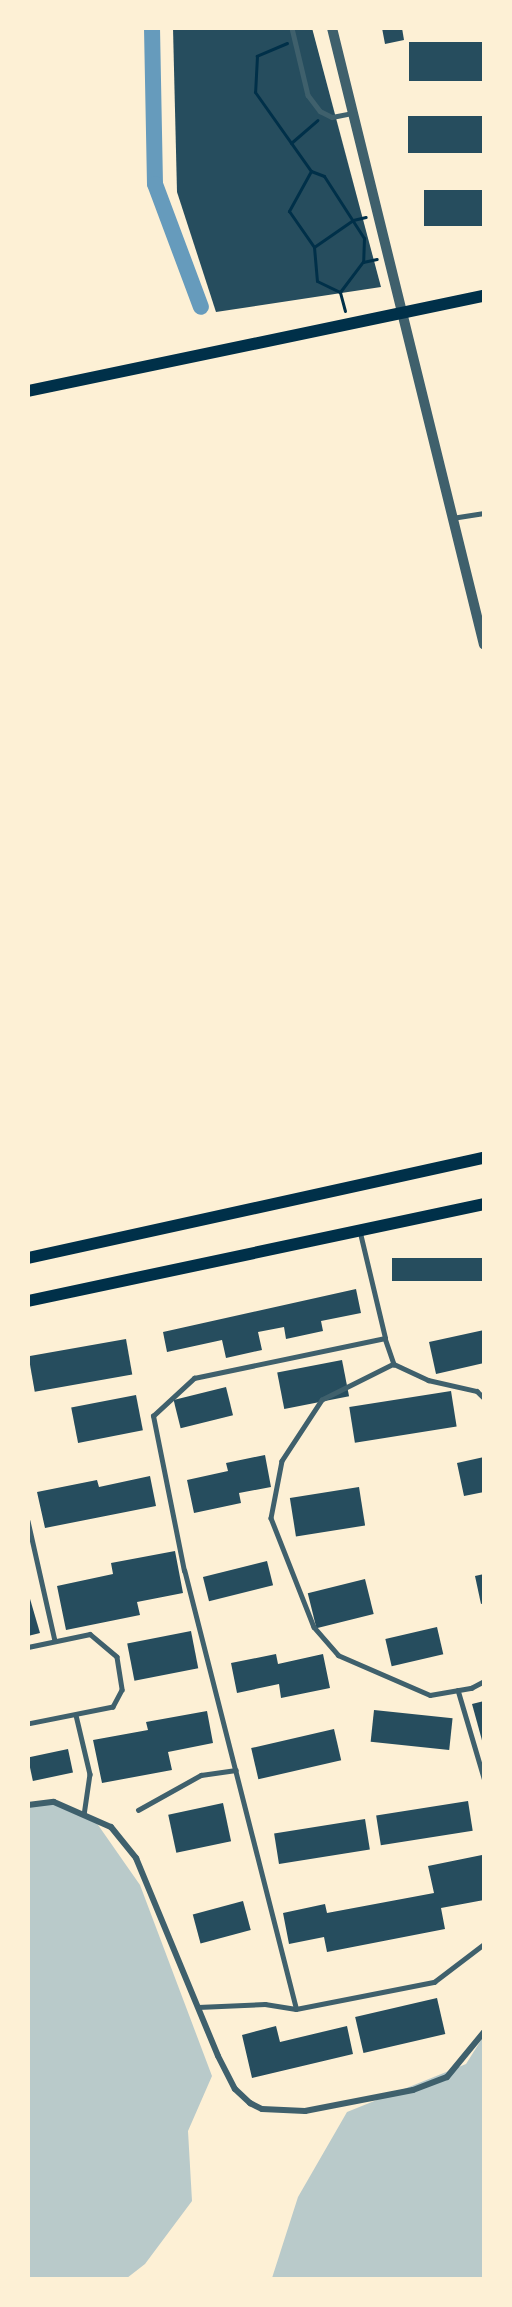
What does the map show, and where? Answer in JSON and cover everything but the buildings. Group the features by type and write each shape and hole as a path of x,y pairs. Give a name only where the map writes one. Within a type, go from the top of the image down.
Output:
{"main road":[{"path":"28,391 483,296"},
{"path":"28,1258 483,1158"},
{"path":"28,1302 483,1203"}],"street":[{"path":"332,28 483,645"},
{"path":"28,1805 54,1802 111,1827 136,1858 198,2007 236,2089 262,2109 304,2111 413,2090 447,2077 483,2032"}],"lane":[{"path":"292,28 308,95 323,113 332,117 353,113"},
{"path":"452,518 483,513"},
{"path":"359,1230 385,1338 394,1364 428,1380 477,1391 483,1398"},
{"path":"296,2009 184,1571 153,1416 194,1378 385,1338"},
{"path":"394,1364 322,1400 282,1461 271,1518 314,1627 338,1655 430,1695 458,1690 483,1681"},
{"path":"28,1521 55,1641"},
{"path":"28,1560 37,1559"},
{"path":"28,1647 90,1634 117,1657 122,1690 113,1707 28,1724"},
{"path":"458,1690 483,1779"},
{"path":"76,1715 90,1774 84,1815"},
{"path":"138,1810 201,1775 236,1770"},
{"path":"198,2007 265,2004 296,2009 434,1982 483,1944"}],"path":[{"path":"295,39 256,56 255,92 311,171 324,176 364,238 363,262 340,292"},
{"path":"291,142 323,113"},
{"path":"311,171 289,211 314,247 317,281 340,292"},
{"path":"314,247 353,220 378,214"},
{"path":"363,262 388,256"},
{"path":"340,292 348,324"}],"shaded area":[{"path":"62,1803 96,1822 140,1885 212,2076 188,2131 192,2201 145,2264 127,2278 29,2278 29,1806"},
{"path":"483,2037 483,2278 272,2278 298,2197 347,2112 466,2064"}],"waterway":[{"path":"152,28 155,184 201,307"}]}
